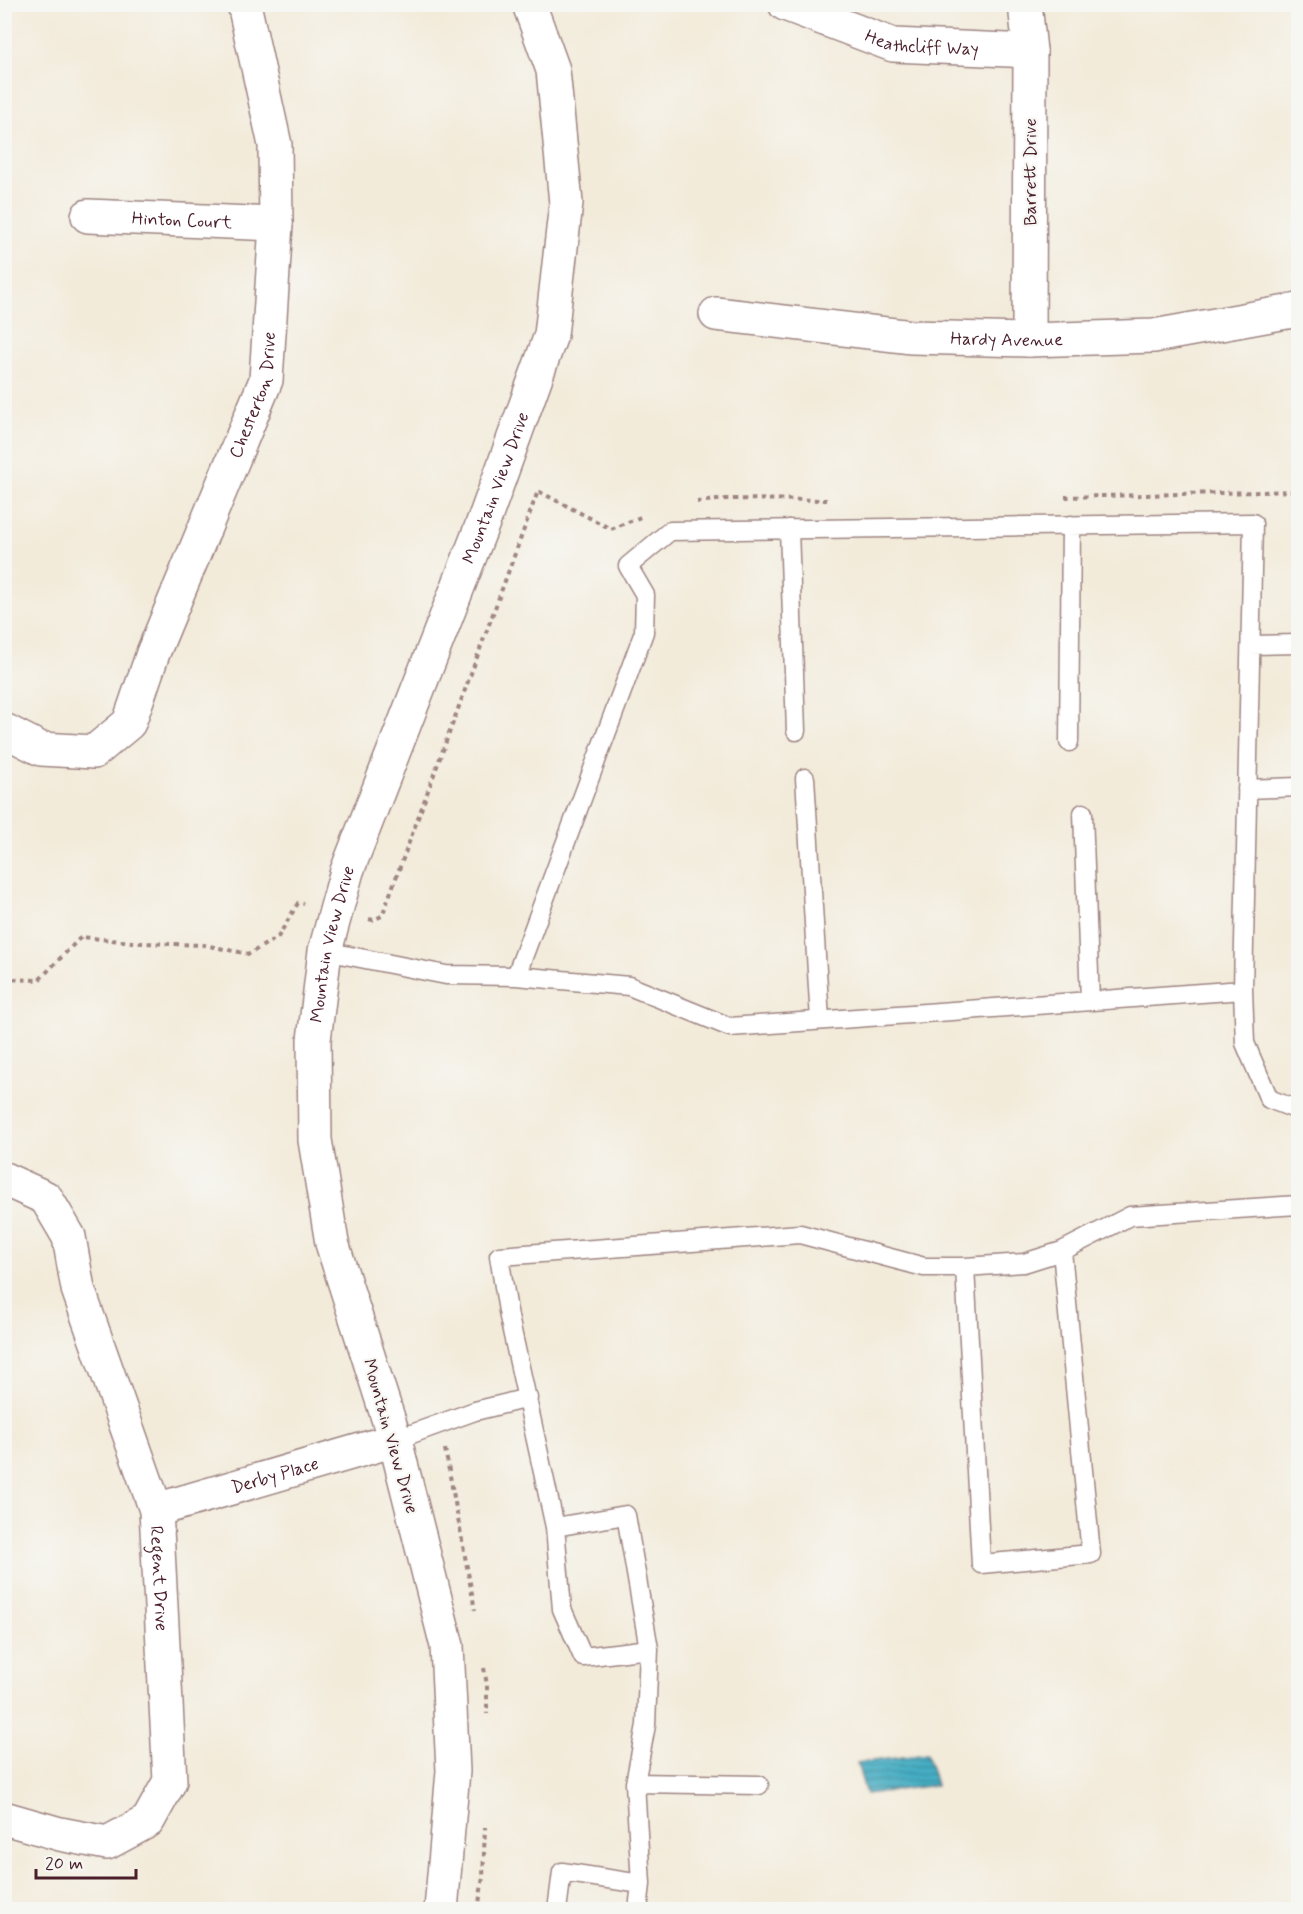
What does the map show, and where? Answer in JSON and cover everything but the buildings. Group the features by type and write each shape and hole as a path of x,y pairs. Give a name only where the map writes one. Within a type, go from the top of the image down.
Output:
{"street":[{"name":"Chesterton Drive","path":"4,730 41,749 94,752 129,723 153,653 266,380 276,224 275,145 244,4"},
{"name":"Mountain View Drive","path":"441,1910 453,1771 447,1646 395,1440 332,1243 315,1140 314,1040 325,951 347,871 482,526 552,335 566,203 553,70 529,4"},
{"name":"Heathcliff Way","path":"785,4 893,45 1030,51"},
{"name":"Barrett Drive","path":"1025,4 1030,51 1029,340"},
{"name":"Hinton Court","path":"88,216 276,224"},
{"name":"Hardy Avenue","path":"716,314 912,337 1029,340 1154,336 1299,310"},
{"name":"Regent Drive","path":"4,1179 46,1198 69,1237 78,1289 156,1510 170,1781 148,1821 106,1843 60,1834 4,1818"},
{"name":"Derby Place","path":"156,1510 395,1440"}],"lane":[{"path":"516,976 644,632 645,595 628,566 670,531 1253,523 1243,990 1245,1043 1269,1099 1299,1110"},
{"path":"1069,742 1071,525"},
{"path":"789,529 796,731"},
{"path":"1251,645 1299,644"},
{"path":"805,778 820,1020"},
{"path":"1247,789 1299,787"},
{"path":"1083,813 1090,1000"},
{"path":"325,951 446,975 516,976 629,986 730,1027 1243,990"},
{"path":"650,1649 583,1657 561,1609 555,1527 498,1256 800,1234 924,1267 965,1267 1024,1263 1062,1251 1130,1216 1299,1205"},
{"path":"965,1267 981,1564 1091,1554 1062,1251"},
{"path":"395,1440 475,1412 528,1398"},
{"path":"555,1527 626,1515 650,1649 646,1725 635,1783 641,1884 638,1910"},
{"path":"635,1783 759,1785"},
{"path":"558,1910 562,1872 641,1884"}],"path":[{"path":"373,920 382,916 538,491"},
{"path":"4,979 39,980 81,937 142,943 204,945 249,954 278,937 298,903"}],"water":[{"path":"927,1754 936,1785 866,1794 857,1763"}]}
